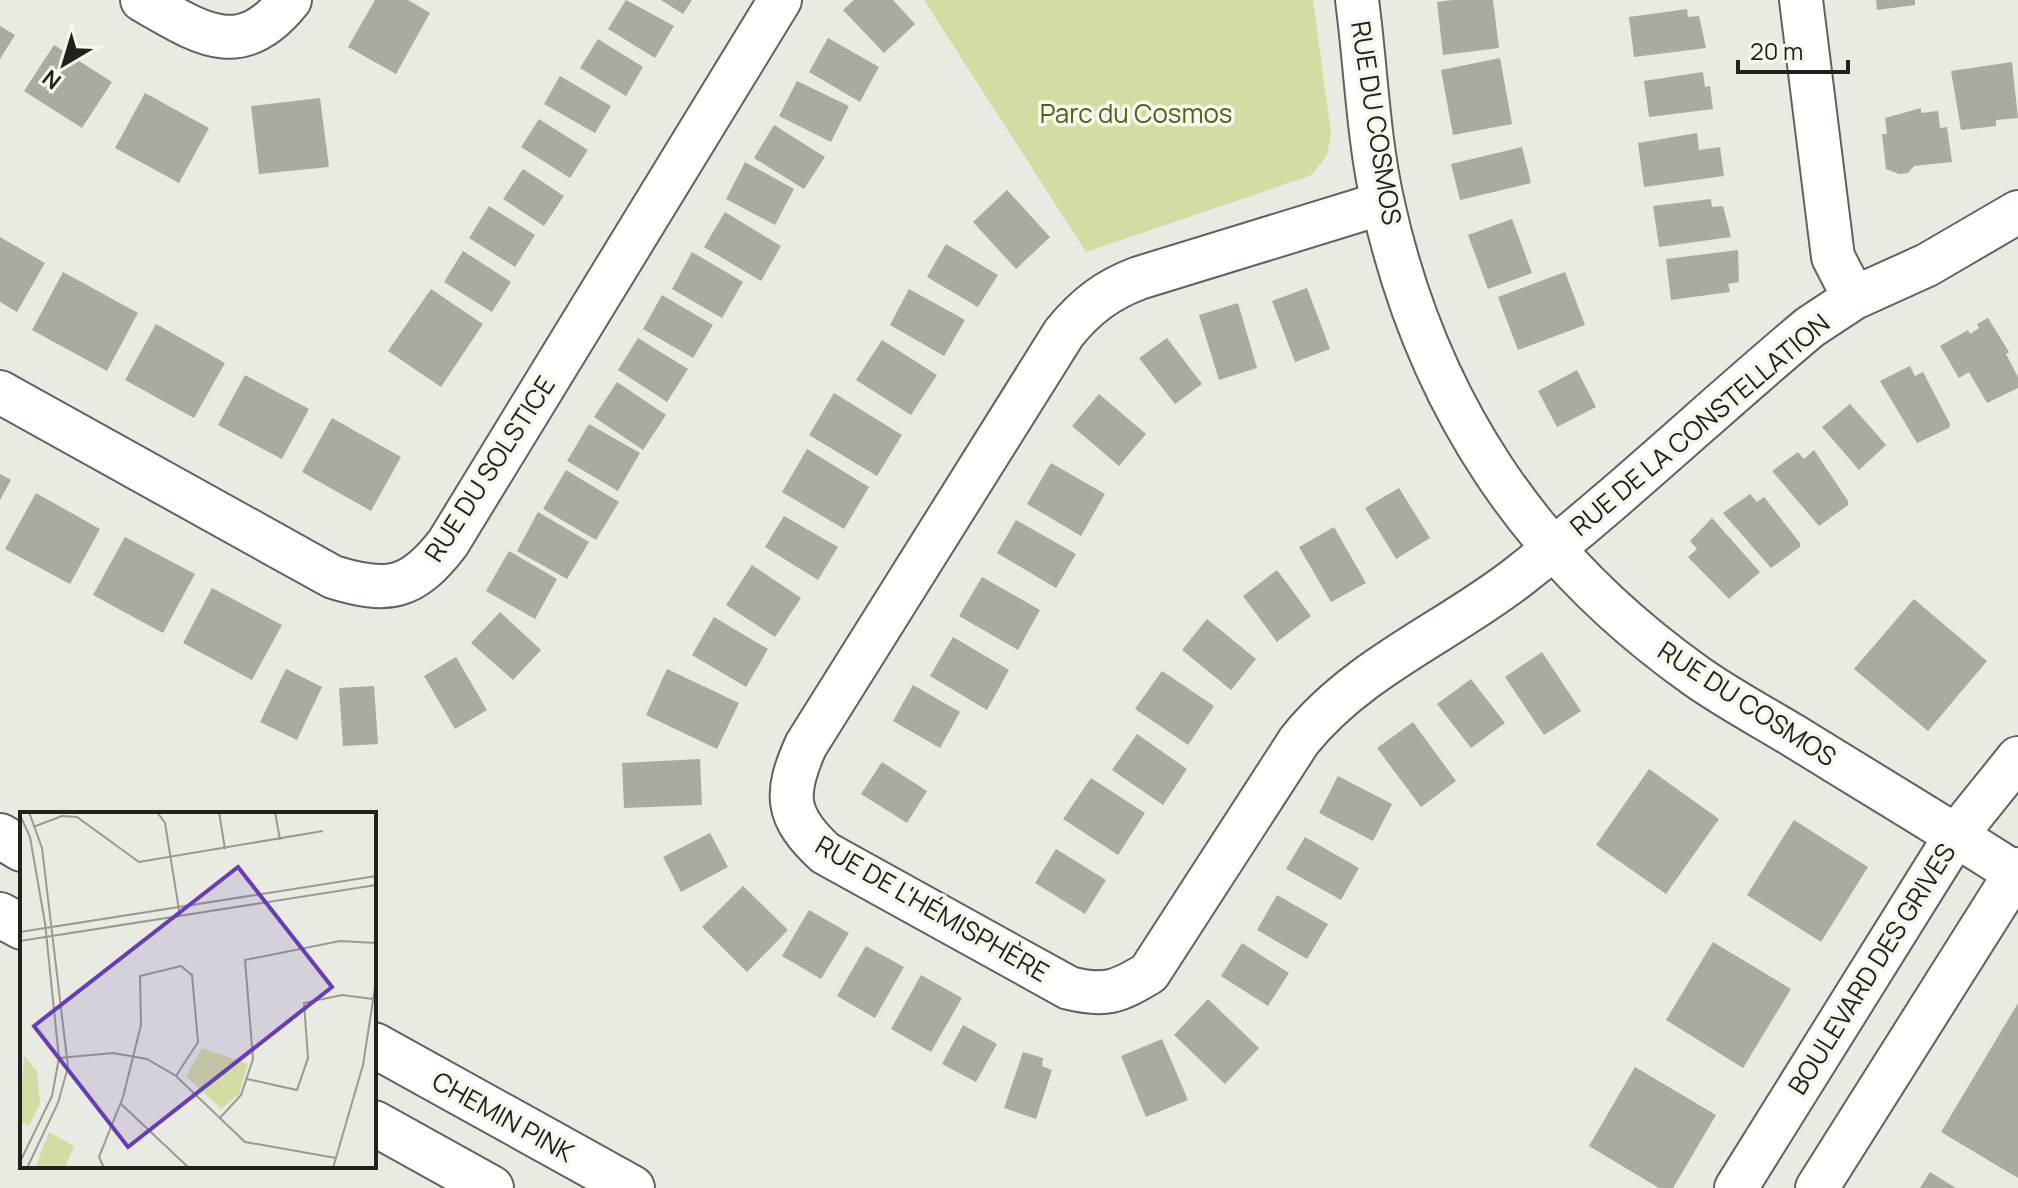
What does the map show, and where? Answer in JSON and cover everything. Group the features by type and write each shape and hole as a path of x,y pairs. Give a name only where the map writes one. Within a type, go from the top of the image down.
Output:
{"main road":[{"path":"0,836 20,848"},
{"path":"0,915 20,926"},
{"name":"CHEMIN PINK","path":"376,1046 584,1177 632,1188"},
{"path":"376,1124 491,1188"}],"street":[{"path":"142,0 196,30 222,38 250,36 274,20 290,0"},
{"name":"RUE DU SOLSTICE","path":"0,392 333,577 368,588 402,583 429,567 448,543 780,0"},
{"name":"RUE DU COSMOS","path":"1357,0 1383,203 1421,330 1446,389 1479,451 1552,550 1618,614 1699,678 2016,871"},
{"path":"1801,0 1833,257 1854,298"},
{"name":"RUE DE L'HÉMISPHÈRE","path":"1383,203 1139,278 1110,289 1084,309 1064,333 806,745 794,773 790,801 802,831 825,853 1069,988 1097,995 1124,989 1149,973 1169,947 1299,741 1318,717 1352,687 1491,598 1552,550"},
{"name":"RUE DE LA CONSTELLATION","path":"1552,550 1781,351 1854,298 1927,265 2018,212"},
{"name":"BOULEVARD DES GRIVES","path":"1736,1188 1956,835 2018,758"},
{"path":"1817,1188 2016,871"}],"green space":[{"name":"Parc du Cosmos","path":"924,0 1313,0 1331,134 1327,155 1312,175 1086,252"}],"building":[{"path":"375,0 408,0 430,13 396,74 348,47"},
{"path":"626,0 674,26 655,58 608,29"},
{"path":"661,0 692,0 683,14"},
{"path":"854,0 893,0 915,24 884,53 843,10"},
{"path":"1493,0 1499,48 1443,55 1437,2"},
{"path":"1876,0 1915,0 1915,5 1877,10"},
{"path":"1687,9 1688,17 1699,16 1706,48 1634,57 1629,17"},
{"path":"0,26 15,35 0,59"},
{"path":"828,38 879,67 860,102 809,72"},
{"path":"598,39 643,67 626,96 580,68"},
{"path":"54,45 112,82 82,128 24,91"},
{"path":"1500,58 1512,124 1453,135 1441,70"},
{"path":"2012,62 2018,118 1996,120 1996,126 1961,130 1951,71"},
{"path":"1703,72 1705,87 1710,86 1713,109 1649,117 1644,81"},
{"path":"560,76 611,106 595,133 544,104"},
{"path":"797,81 849,106 831,142 779,116"},
{"path":"145,93 209,128 179,183 115,148"},
{"path":"320,98 329,167 259,174 251,106"},
{"path":"1921,108 1921,113 1938,111 1940,128 1947,127 1952,162 1914,166 1908,173 1899,174 1886,169 1882,134 1887,134 1885,118"},
{"path":"539,119 588,150 570,178 521,147"},
{"path":"774,125 825,157 804,189 754,158"},
{"path":"1697,133 1699,150 1720,147 1724,176 1644,187 1638,143"},
{"path":"1522,147 1531,183 1460,200 1451,164"},
{"path":"745,162 794,189 775,225 726,199"},
{"path":"523,169 564,196 544,226 503,199"},
{"path":"1007,190 1050,237 1016,269 973,222"},
{"path":"1711,199 1712,207 1723,206 1731,237 1659,247 1653,206"},
{"path":"489,206 535,235 515,267 469,238"},
{"path":"725,212 781,246 761,281 704,247"},
{"path":"1512,219 1532,273 1488,289 1468,235"},
{"path":"0,237 45,263 17,312 0,302"},
{"path":"946,244 998,275 978,307 927,277"},
{"path":"1738,250 1739,282 1728,284 1730,292 1671,300 1666,259"},
{"path":"463,251 511,282 492,312 444,282"},
{"path":"692,252 743,282 722,318 672,289"},
{"path":"63,272 138,313 107,371 32,330"},
{"path":"1565,272 1585,325 1518,350 1498,297"},
{"path":"1307,288 1330,349 1295,362 1272,301"},
{"path":"431,289 483,324 441,387 388,351"},
{"path":"909,289 965,320 944,356 890,325"},
{"path":"662,295 713,325 693,358 643,329"},
{"path":"1238,303 1257,368 1219,380 1199,315"},
{"path":"1988,318 2009,352 2006,354 2018,377 2018,388 1987,403 1969,372 1959,378 1940,346 1968,330 1970,334 1979,328 1977,324"},
{"path":"156,324 225,363 194,418 125,380"},
{"path":"638,338 688,369 667,402 618,370"},
{"path":"1167,338 1202,384 1175,404 1139,358"},
{"path":"882,340 937,375 911,415 856,380"},
{"path":"1910,366 1915,376 1923,372 1950,424 1949,428 1917,443 1880,381"},
{"path":"1577,370 1596,407 1557,427 1538,391"},
{"path":"245,375 309,409 282,459 218,425"},
{"path":"617,382 666,415 643,450 594,417"},
{"path":"834,393 902,435 877,476 809,435"},
{"path":"1099,394 1146,434 1119,466 1072,426"},
{"path":"1850,404 1886,445 1859,470 1822,427"},
{"path":"332,418 401,457 371,511 302,472"},
{"path":"589,424 640,453 618,491 567,461"},
{"path":"807,449 869,487 844,529 782,492"},
{"path":"1814,450 1848,501 1848,505 1819,526 1772,471 1798,452 1804,459"},
{"path":"1051,463 1105,494 1081,536 1027,504"},
{"path":"566,470 619,502 596,540 543,509"},
{"path":"0,474 11,480 0,500"},
{"path":"1399,488 1430,538 1396,559 1365,508"},
{"path":"36,493 100,529 70,584 5,549"},
{"path":"1750,494 1757,502 1764,497 1800,543 1800,547 1771,568 1723,513"},
{"path":"538,512 589,542 567,579 517,551"},
{"path":"784,516 838,547 818,580 765,547"},
{"path":"1712,518 1760,572 1729,599 1688,557 1697,549 1690,541"},
{"path":"1016,520 1076,554 1056,588 997,553"},
{"path":"1334,527 1366,583 1331,602 1299,547"},
{"path":"125,537 195,574 163,633 93,595"},
{"path":"509,551 557,579 535,619 486,591"},
{"path":"752,565 801,598 775,637 726,605"},
{"path":"1277,570 1311,616 1277,642 1243,596"},
{"path":"982,577 1040,610 1018,650 959,616"},
{"path":"212,588 282,625 252,680 183,643"},
{"path":"1914,599 1987,661 1928,731 1854,669"},
{"path":"500,612 541,650 513,680 471,643"},
{"path":"714,617 768,649 746,687 692,655"},
{"path":"1207,619 1256,659 1231,690 1182,650"},
{"path":"953,637 1009,670 987,710 930,676"},
{"path":"1542,652 1581,711 1544,735 1505,677"},
{"path":"456,657 487,710 455,729 424,676"},
{"path":"286,669 322,687 297,740 260,722"},
{"path":"667,669 739,703 717,749 646,715"},
{"path":"1162,671 1214,706 1188,745 1135,709"},
{"path":"1471,679 1505,723 1471,748 1437,704"},
{"path":"913,685 960,712 940,748 893,721"},
{"path":"374,686 378,744 343,746 339,688"},
{"path":"1413,722 1456,781 1421,807 1377,748"},
{"path":"1137,734 1187,769 1163,805 1112,770"},
{"path":"700,759 702,805 624,808 622,763"},
{"path":"882,762 927,791 907,823 861,794"},
{"path":"1649,769 1719,819 1666,894 1596,845"},
{"path":"1338,776 1392,804 1373,841 1319,813"},
{"path":"1091,778 1145,813 1118,855 1063,819"},
{"path":"1794,820 1868,867 1821,942 1747,895"},
{"path":"710,833 728,867 681,892 663,857"},
{"path":"1305,837 1359,868 1341,900 1286,869"},
{"path":"1056,849 1106,880 1085,914 1035,883"},
{"path":"743,886 788,930 747,972 702,927"},
{"path":"1277,895 1328,924 1307,959 1257,930"},
{"path":"809,910 849,933 821,979 782,956"},
{"path":"1713,942 1791,989 1743,1068 1666,1020"},
{"path":"1242,943 1289,973 1268,1006 1221,976"},
{"path":"866,946 904,967 875,1018 837,996"},
{"path":"921,975 962,998 931,1052 891,1029"},
{"path":"1208,999 1259,1048 1225,1084 1174,1035"},
{"path":"2018,1003 2018,1178 1941,1132"},
{"path":"963,1025 997,1044 976,1082 942,1064"},
{"path":"1162,1039 1188,1100 1146,1117 1121,1056"},
{"path":"1023,1052 1043,1058 1042,1066 1052,1070 1036,1119 1004,1108"},
{"path":"1635,1067 1716,1115 1673,1188 1659,1188 1589,1146"},
{"path":"1930,1172 1956,1188 1920,1188"}]}
